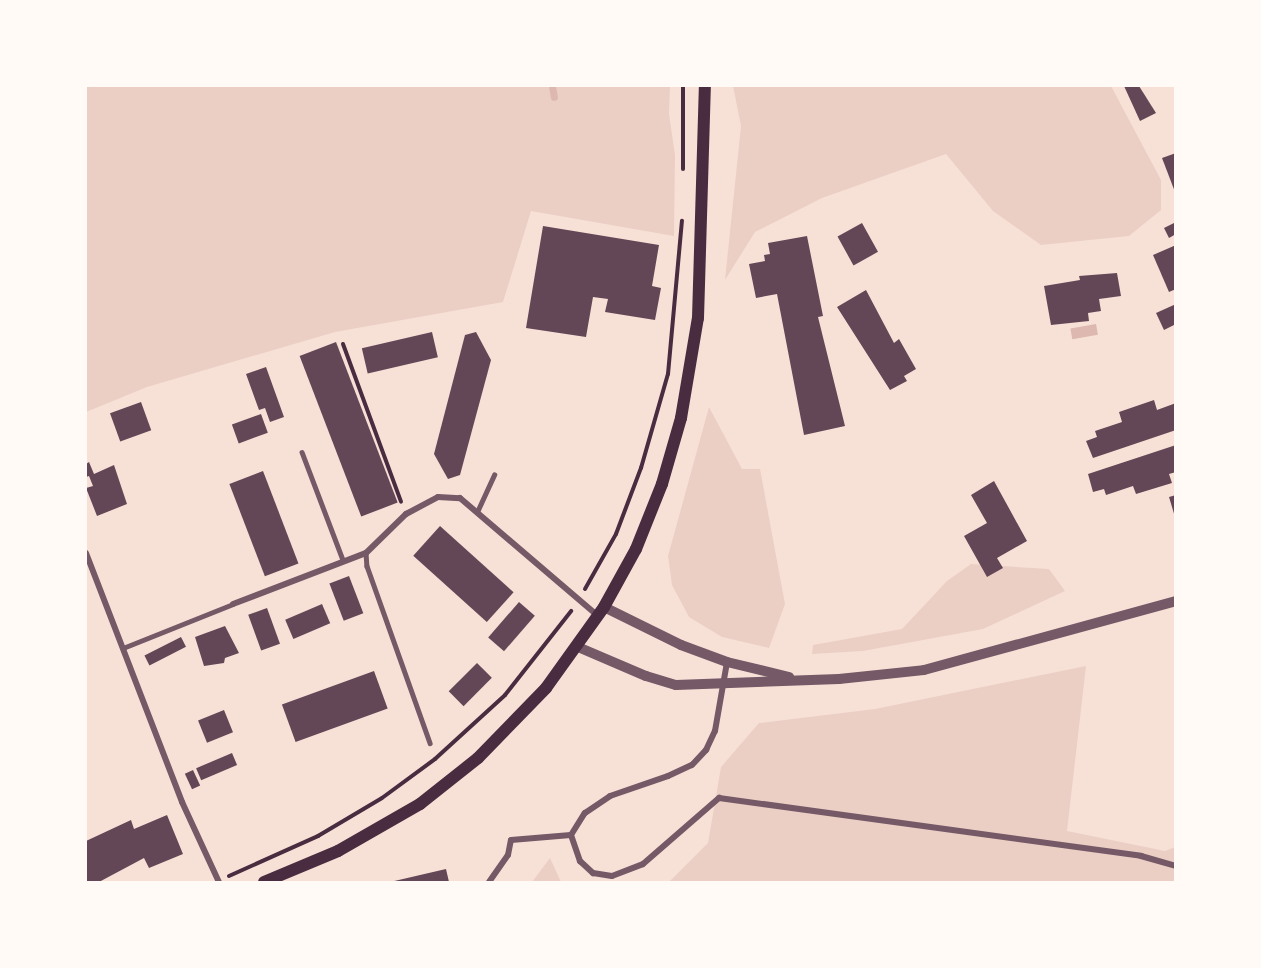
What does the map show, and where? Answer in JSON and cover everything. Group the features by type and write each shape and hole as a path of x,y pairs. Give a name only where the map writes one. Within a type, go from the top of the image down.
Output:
{"main road":[{"path":"264,882 338,851 420,804 513,724 578,647 601,612 636,549 662,484 681,418 698,318 705,86"}],"street":[{"path":"232,604 366,553 406,514 438,497 460,498 578,601 727,662 798,679"},
{"path":"86,553 182,802 219,882"},
{"path":"578,647 666,682 724,686 798,679 839,679 924,670 1176,601"},
{"path":"571,835 585,813 610,796 692,765 706,750 715,731 727,662"},
{"path":"571,835 580,861 593,873 612,876 644,864 719,798 1141,856 1176,866"},
{"path":"489,882 508,855 511,840 571,835"}],"lane":[{"path":"302,452 343,560"},
{"path":"477,512 494,475"},
{"path":"366,553 367,566 430,743"},
{"path":"123,648 232,604"}],"path":[{"path":"683,86 683,180"},
{"path":"219,882 318,836 382,798 435,759 506,695 578,601 616,534 641,468 668,374 682,213"},
{"path":"343,344 406,514"}],"shaded area":[{"path":"86,86 670,86 669,114 675,155 674,236 531,211 503,302 335,332 147,387 86,412"},
{"path":"733,86 1111,86 1161,180 1161,210 1129,236 1041,245 993,211 946,154 822,198 755,232 725,280 741,126"},
{"path":"1096,324 1098,335 1072,339 1070,329"},
{"path":"709,407 742,469 760,469 785,604 769,648 722,637 689,617 672,585 668,556"},
{"path":"971,564 1049,569 1065,591 983,629 863,651 812,654 813,645 902,629 947,581"},
{"path":"1086,666 1067,831 1165,851 1175,847 1175,882 669,882 708,843 721,767 759,723 875,709"},
{"path":"550,858 561,882 532,882"}],"building":[{"path":"1124,86 1139,86 1156,113 1140,121"},
{"path":"1176,153 1176,192 1175,192 1162,158"},
{"path":"1176,222 1176,234 1169,238 1164,228"},
{"path":"862,223 878,252 854,265 838,237"},
{"path":"543,226 659,245 652,286 661,288 655,320 605,312 608,299 593,297 586,337 526,328"},
{"path":"807,236 823,316 818,317 845,426 804,435 777,294 756,298 749,264 765,261 764,255 770,254 768,243"},
{"path":"1176,245 1176,289 1169,292 1153,255"},
{"path":"1117,273 1121,296 1099,299 1101,311 1088,313 1089,321 1051,325 1044,286 1080,280 1079,276"},
{"path":"866,290 894,343 899,339 916,369 904,376 907,381 890,390 837,307"},
{"path":"1176,304 1176,324 1164,330 1156,313"},
{"path":"432,332 438,357 368,374 362,348"},
{"path":"476,332 491,360 460,475 448,479 434,454 465,335"},
{"path":"336,342 398,503 361,517 300,356"},
{"path":"266,367 284,417 270,422 265,408 259,410 246,374"},
{"path":"1154,400 1157,410 1176,403 1176,430 1093,458 1086,441 1097,437 1095,431 1122,422 1119,412"},
{"path":"141,402 151,430 120,441 110,413"},
{"path":"261,414 268,433 239,443 232,425"},
{"path":"1176,445 1176,472 1169,474 1172,483 1136,494 1133,486 1106,495 1104,489 1093,492 1088,474"},
{"path":"89,462 94,474 114,465 127,504 97,516 86,488 93,486 89,476 86,477 86,464"},
{"path":"263,471 298,563 265,576 229,484"},
{"path":"994,481 1027,541 997,558 1003,568 987,577 964,536 987,523 971,495"},
{"path":"1176,495 1176,517 1175,517 1169,497"},
{"path":"440,526 514,592 487,622 413,556"},
{"path":"349,576 363,613 344,621 329,584"},
{"path":"519,602 535,616 504,651 488,637"},
{"path":"322,604 330,623 293,639 285,620"},
{"path":"267,608 280,644 261,651 248,615"},
{"path":"225,626 239,653 225,658 224,663 204,666 195,637"},
{"path":"181,637 186,647 149,665 144,656"},
{"path":"477,663 492,678 464,706 449,691"},
{"path":"374,671 388,709 296,742 282,705"},
{"path":"224,710 233,732 207,743 198,720"},
{"path":"232,753 237,765 201,780 196,768"},
{"path":"193,770 200,785 192,789 185,774"},
{"path":"167,815 183,854 149,868 144,858 99,882 86,882 86,841 131,820 134,829"},
{"path":"446,869 449,882 390,882"}],"waterway":[{"path":"552,86 554,97"}]}
